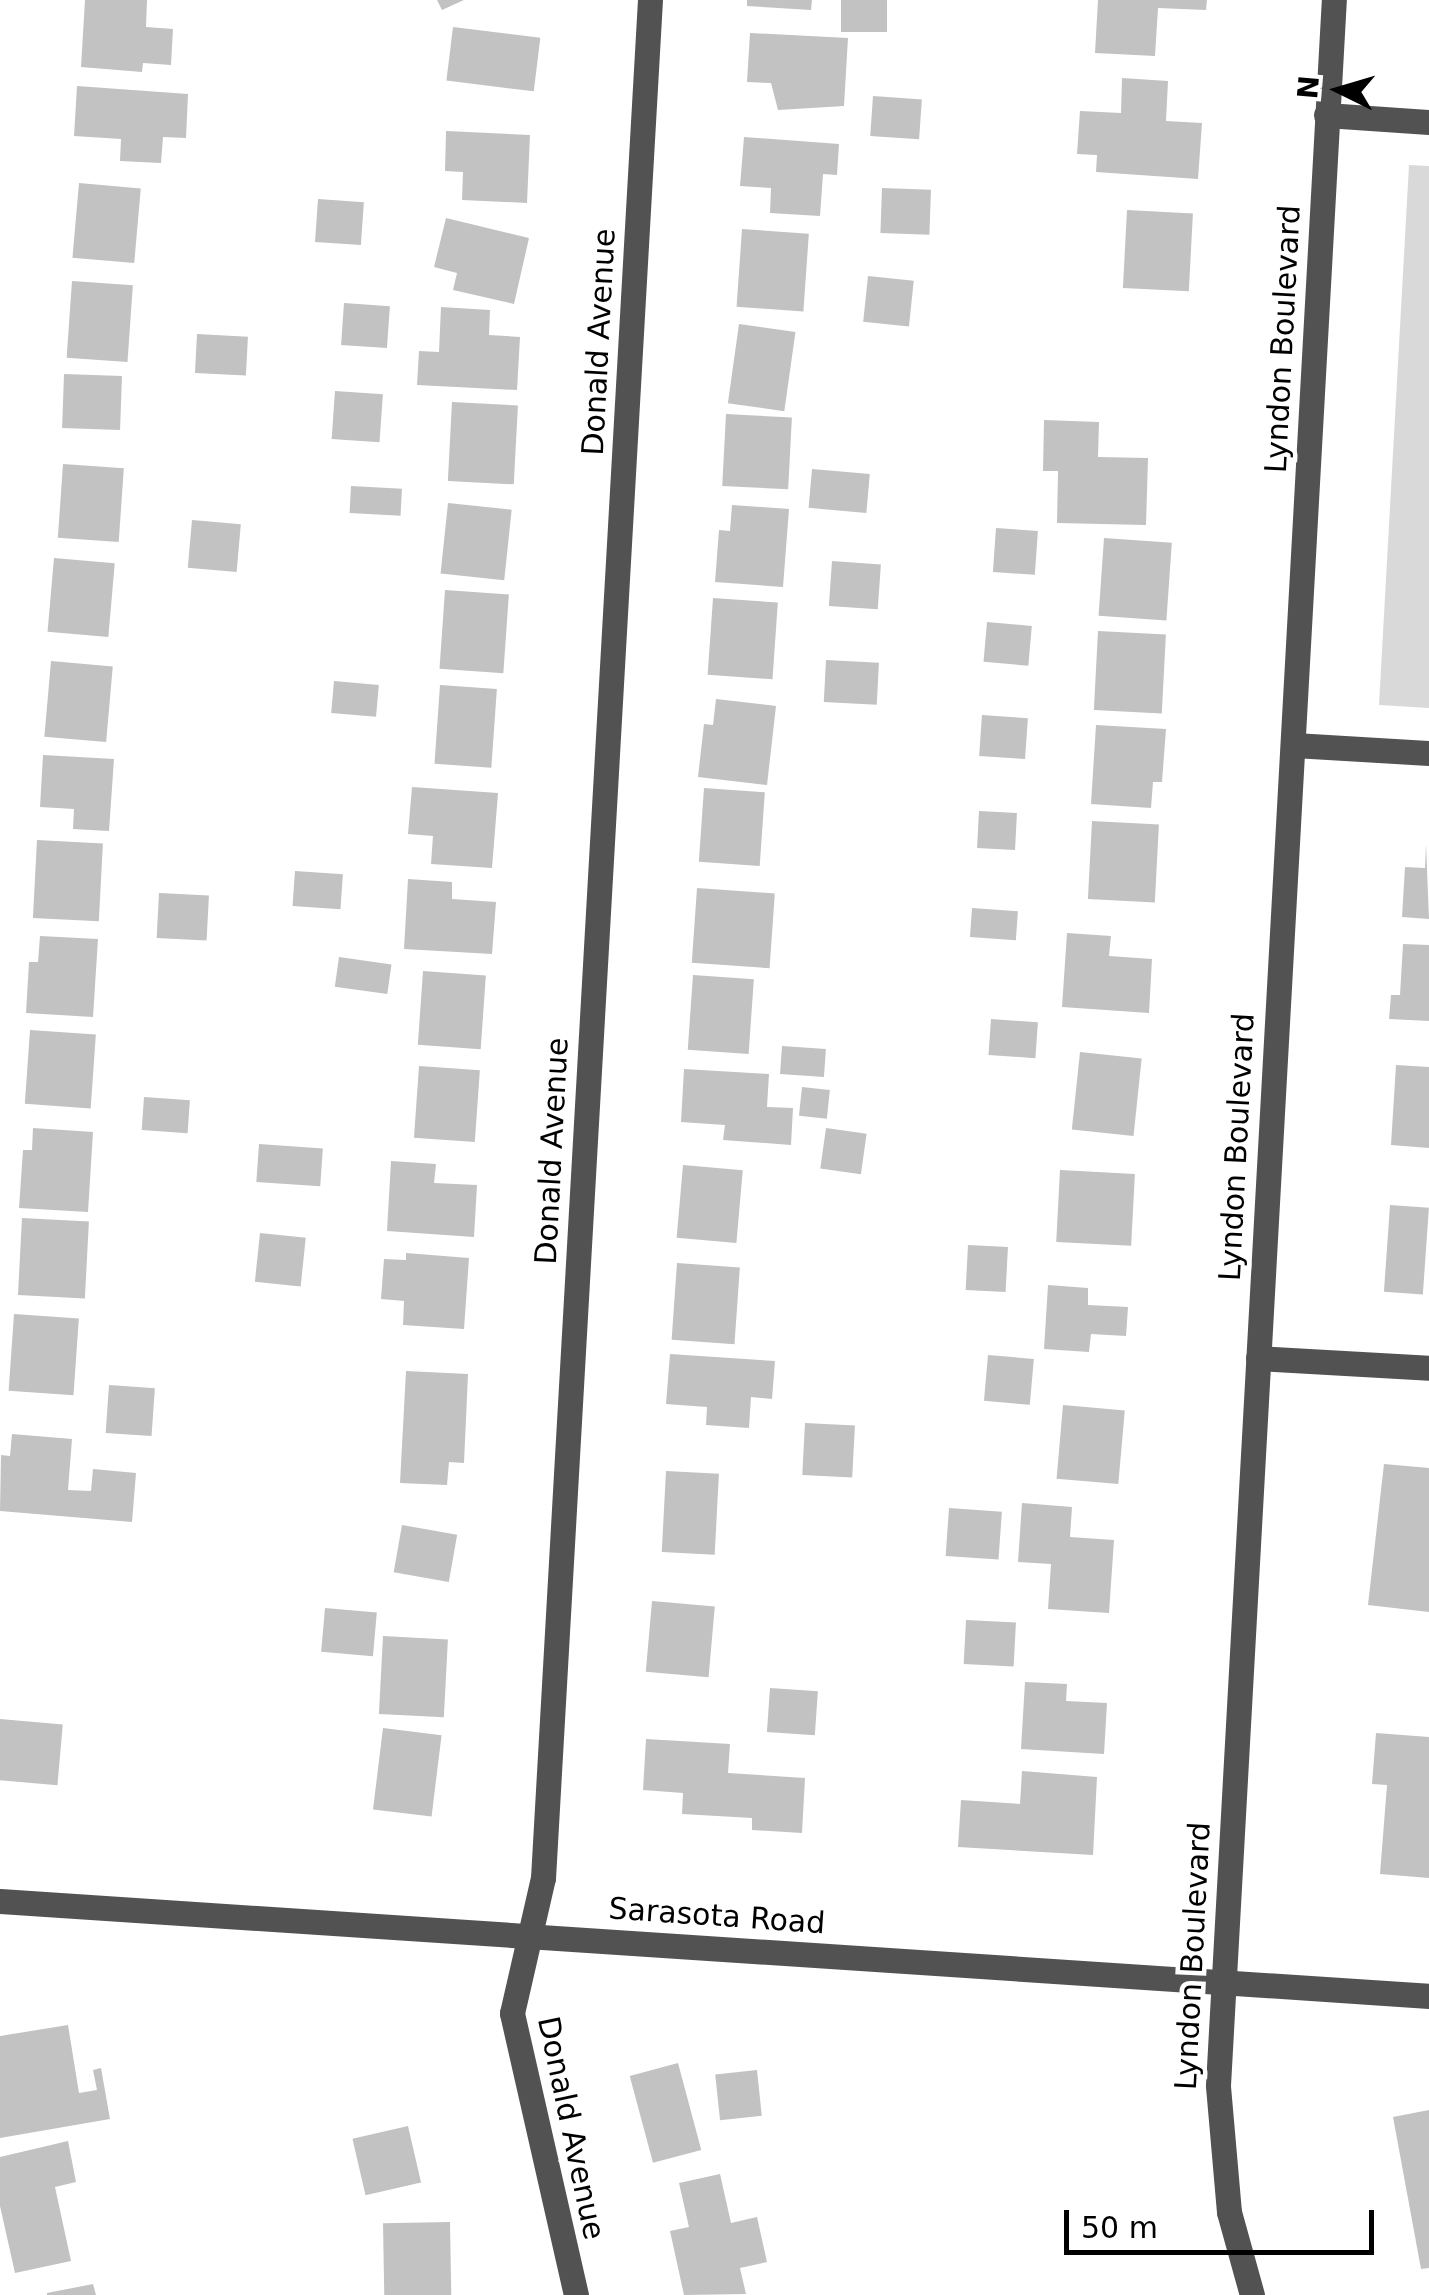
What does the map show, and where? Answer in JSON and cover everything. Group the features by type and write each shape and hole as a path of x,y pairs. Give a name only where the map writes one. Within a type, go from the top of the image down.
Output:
{"street":[{"name":"Donald Avenue","path":"576,2295 528,2110 512,2013 526,1936 543,1878 650,0"},
{"name":"Lyndon Boulevard","path":"1252,2295 1229,2212 1220,2140 1223,1978 1334,0"},
{"path":"1326,115 1429,122"},
{"path":"1294,745 1429,752"},
{"path":"1258,1358 1429,1368"},
{"name":"Sarasota Road","path":"0,1901 1223,1978 1429,1996"}],"shaded area":[{"path":"1409,165 1429,166 1429,708 1379,705"}],"building":[{"path":"85,0 147,0 146,27 173,29 171,65 143,63 142,72 81,67"},
{"path":"437,0 464,0 442,10"},
{"path":"747,0 812,0 811,10 747,6"},
{"path":"841,0 887,0 887,32 841,32"},
{"path":"1098,0 1207,0 1206,10 1158,8 1155,56 1095,53"},
{"path":"453,27 540,38 534,91 446,81"},
{"path":"750,33 848,38 844,106 778,110 771,83 747,82"},
{"path":"1122,78 1168,81 1166,121 1202,123 1198,179 1096,172 1097,155 1077,154 1080,111 1121,113"},
{"path":"77,86 188,94 186,138 163,137 161,163 120,161 121,139 74,136"},
{"path":"873,96 922,99 919,139 870,136"},
{"path":"446,131 530,135 527,203 462,200 463,172 445,171"},
{"path":"744,137 839,144 837,175 823,174 820,216 770,213 771,188 740,186"},
{"path":"79,183 141,188 134,263 72,258"},
{"path":"882,188 931,190 929,235 880,233"},
{"path":"318,199 364,202 361,245 315,242"},
{"path":"1127,210 1193,213 1189,291 1123,288"},
{"path":"446,218 529,238 514,304 453,290 457,273 434,267"},
{"path":"742,229 809,234 803,311 737,307"},
{"path":"868,276 914,281 909,327 863,322"},
{"path":"72,281 133,285 127,362 67,358"},
{"path":"344,303 390,306 387,348 341,345"},
{"path":"441,307 490,310 489,335 520,337 517,390 417,385 419,351 439,352"},
{"path":"739,324 795,332 784,411 728,403"},
{"path":"197,334 248,337 246,376 195,373"},
{"path":"64,374 122,376 120,430 62,428"},
{"path":"335,391 383,394 380,442 332,439"},
{"path":"452,402 518,405 514,484 448,481"},
{"path":"726,414 792,417 788,489 722,486"},
{"path":"1044,420 1099,422 1098,457 1148,458 1146,525 1057,523 1058,471 1043,471"},
{"path":"63,464 124,468 119,542 58,538"},
{"path":"812,469 870,474 866,513 809,508"},
{"path":"351,486 402,489 401,516 350,513"},
{"path":"448,503 512,510 504,580 441,574"},
{"path":"732,505 789,509 783,587 715,582 719,530 730,531"},
{"path":"192,520 241,524 237,572 188,568"},
{"path":"996,528 1038,531 1035,575 993,572"},
{"path":"1104,538 1172,543 1166,621 1099,616"},
{"path":"54,558 115,563 108,637 48,632"},
{"path":"832,561 881,564 878,609 829,606"},
{"path":"445,590 509,594 503,673 439,669"},
{"path":"713,598 778,603 772,679 708,675"},
{"path":"987,622 1032,626 1028,666 984,662"},
{"path":"1098,631 1166,635 1162,713 1094,710"},
{"path":"826,660 879,663 877,705 824,702"},
{"path":"51,661 113,666 106,742 44,737"},
{"path":"334,681 379,685 376,717 331,713"},
{"path":"440,685 497,689 491,768 434,764"},
{"path":"716,699 776,706 767,785 698,777 704,724 713,725"},
{"path":"982,715 1028,718 1025,759 979,756"},
{"path":"1096,725 1166,729 1162,782 1153,782 1151,808 1091,804"},
{"path":"43,755 114,759 109,831 73,829 74,809 40,807"},
{"path":"412,787 498,793 492,868 431,864 433,836 408,834"},
{"path":"704,788 765,792 760,866 699,862"},
{"path":"979,811 1017,813 1015,850 977,848"},
{"path":"1092,821 1159,825 1155,902 1088,899"},
{"path":"37,840 103,843 99,921 33,918"},
{"path":"1426,844 1429,919 1402,917 1405,867 1425,868"},
{"path":"295,871 343,874 340,909 293,906"},
{"path":"408,879 452,882 452,899 496,902 492,954 404,949"},
{"path":"697,888 775,893 770,968 692,963"},
{"path":"159,893 209,896 207,941 157,938"},
{"path":"972,908 1018,911 1016,940 970,937"},
{"path":"1067,933 1111,936 1109,956 1152,959 1149,1013 1062,1007"},
{"path":"40,936 98,939 93,1017 26,1013 29,962 38,962"},
{"path":"1403,944 1429,945 1429,1021 1389,1019 1391,995 1400,995"},
{"path":"339,957 391,964 387,994 335,987"},
{"path":"423,971 486,975 481,1049 418,1045"},
{"path":"693,975 754,979 749,1054 688,1050"},
{"path":"991,1019 1038,1022 1035,1058 988,1055"},
{"path":"30,1030 96,1035 91,1108 25,1104"},
{"path":"782,1046 826,1049 824,1077 780,1074"},
{"path":"1080,1052 1142,1058 1134,1136 1072,1130"},
{"path":"1396,1065 1429,1067 1429,1148 1391,1145"},
{"path":"419,1066 480,1070 475,1142 414,1138"},
{"path":"684,1069 769,1074 767,1107 793,1108 791,1145 723,1140 725,1125 681,1122"},
{"path":"802,1087 830,1090 827,1119 799,1116"},
{"path":"144,1097 190,1100 188,1133 142,1130"},
{"path":"33,1128 93,1132 88,1212 19,1208 23,1150 32,1150"},
{"path":"826,1128 867,1134 861,1174 820,1169"},
{"path":"259,1144 323,1148 320,1186 256,1182"},
{"path":"391,1161 436,1164 434,1183 477,1185 474,1237 387,1231"},
{"path":"683,1165 743,1170 736,1243 677,1238"},
{"path":"1060,1170 1135,1174 1131,1246 1056,1242"},
{"path":"1390,1205 1429,1208 1423,1295 1384,1292"},
{"path":"22,1218 89,1222 85,1298 18,1295"},
{"path":"260,1233 306,1238 301,1287 255,1282"},
{"path":"968,1245 1008,1247 1006,1292 966,1290"},
{"path":"406,1253 469,1258 464,1329 403,1325 404,1301 381,1299 384,1259 406,1260"},
{"path":"677,1263 740,1267 734,1344 672,1340"},
{"path":"1048,1285 1088,1288 1088,1305 1128,1307 1126,1336 1091,1334 1089,1352 1044,1349"},
{"path":"14,1314 79,1319 73,1395 9,1391"},
{"path":"670,1354 775,1361 772,1399 751,1397 749,1428 706,1425 707,1407 666,1404"},
{"path":"988,1355 1034,1359 1030,1405 984,1401"},
{"path":"406,1371 468,1374 464,1463 449,1462 447,1485 400,1483"},
{"path":"109,1385 155,1388 152,1436 106,1433"},
{"path":"1063,1405 1125,1410 1118,1484 1057,1479"},
{"path":"805,1423 855,1426 852,1478 802,1475"},
{"path":"12,1434 72,1439 68,1490 91,1491 93,1469 136,1473 132,1522 0,1511 1,1455 10,1456"},
{"path":"1384,1464 1429,1468 1429,1612 1368,1605"},
{"path":"666,1471 719,1474 715,1555 662,1552"},
{"path":"1022,1503 1072,1507 1070,1537 1114,1540 1109,1613 1048,1609 1051,1564 1018,1562"},
{"path":"949,1508 1002,1512 999,1560 946,1556"},
{"path":"402,1525 457,1535 449,1582 394,1572"},
{"path":"652,1601 715,1606 709,1677 646,1672"},
{"path":"325,1608 377,1613 373,1656 321,1652"},
{"path":"966,1620 1016,1623 1014,1667 964,1664"},
{"path":"383,1636 448,1639 444,1717 379,1714"},
{"path":"1025,1682 1067,1684 1066,1701 1107,1703 1104,1754 1021,1749"},
{"path":"770,1688 818,1691 815,1735 767,1732"},
{"path":"0,1719 63,1724 57,1785 0,1780"},
{"path":"383,1728 442,1735 432,1817 373,1809"},
{"path":"1376,1733 1429,1737 1429,1878 1380,1874 1387,1785 1372,1784"},
{"path":"646,1739 730,1744 728,1773 805,1778 802,1833 752,1830 752,1818 682,1814 683,1793 643,1790"},
{"path":"1022,1771 1097,1777 1093,1855 958,1847 961,1800 1020,1804"},
{"path":"68,2025 79,2093 97,2090 93,2070 101,2068 110,2119 0,2138 0,2036"},
{"path":"678,2063 701,2150 653,2163 630,2076"},
{"path":"757,2070 762,2116 720,2120 715,2074"},
{"path":"1429,2110 1429,2268 1421,2269 1393,2117"},
{"path":"408,2126 421,2183 366,2195 352,2139"},
{"path":"68,2141 76,2182 55,2187 71,2261 15,2273 0,2206 0,2157"},
{"path":"720,2174 731,2223 757,2217 767,2262 740,2268 746,2294 684,2295 670,2231 689,2227 679,2183"},
{"path":"450,2222 451,2295 384,2295 383,2223"},
{"path":"93,2284 96,2295 47,2295 47,2293"}]}
